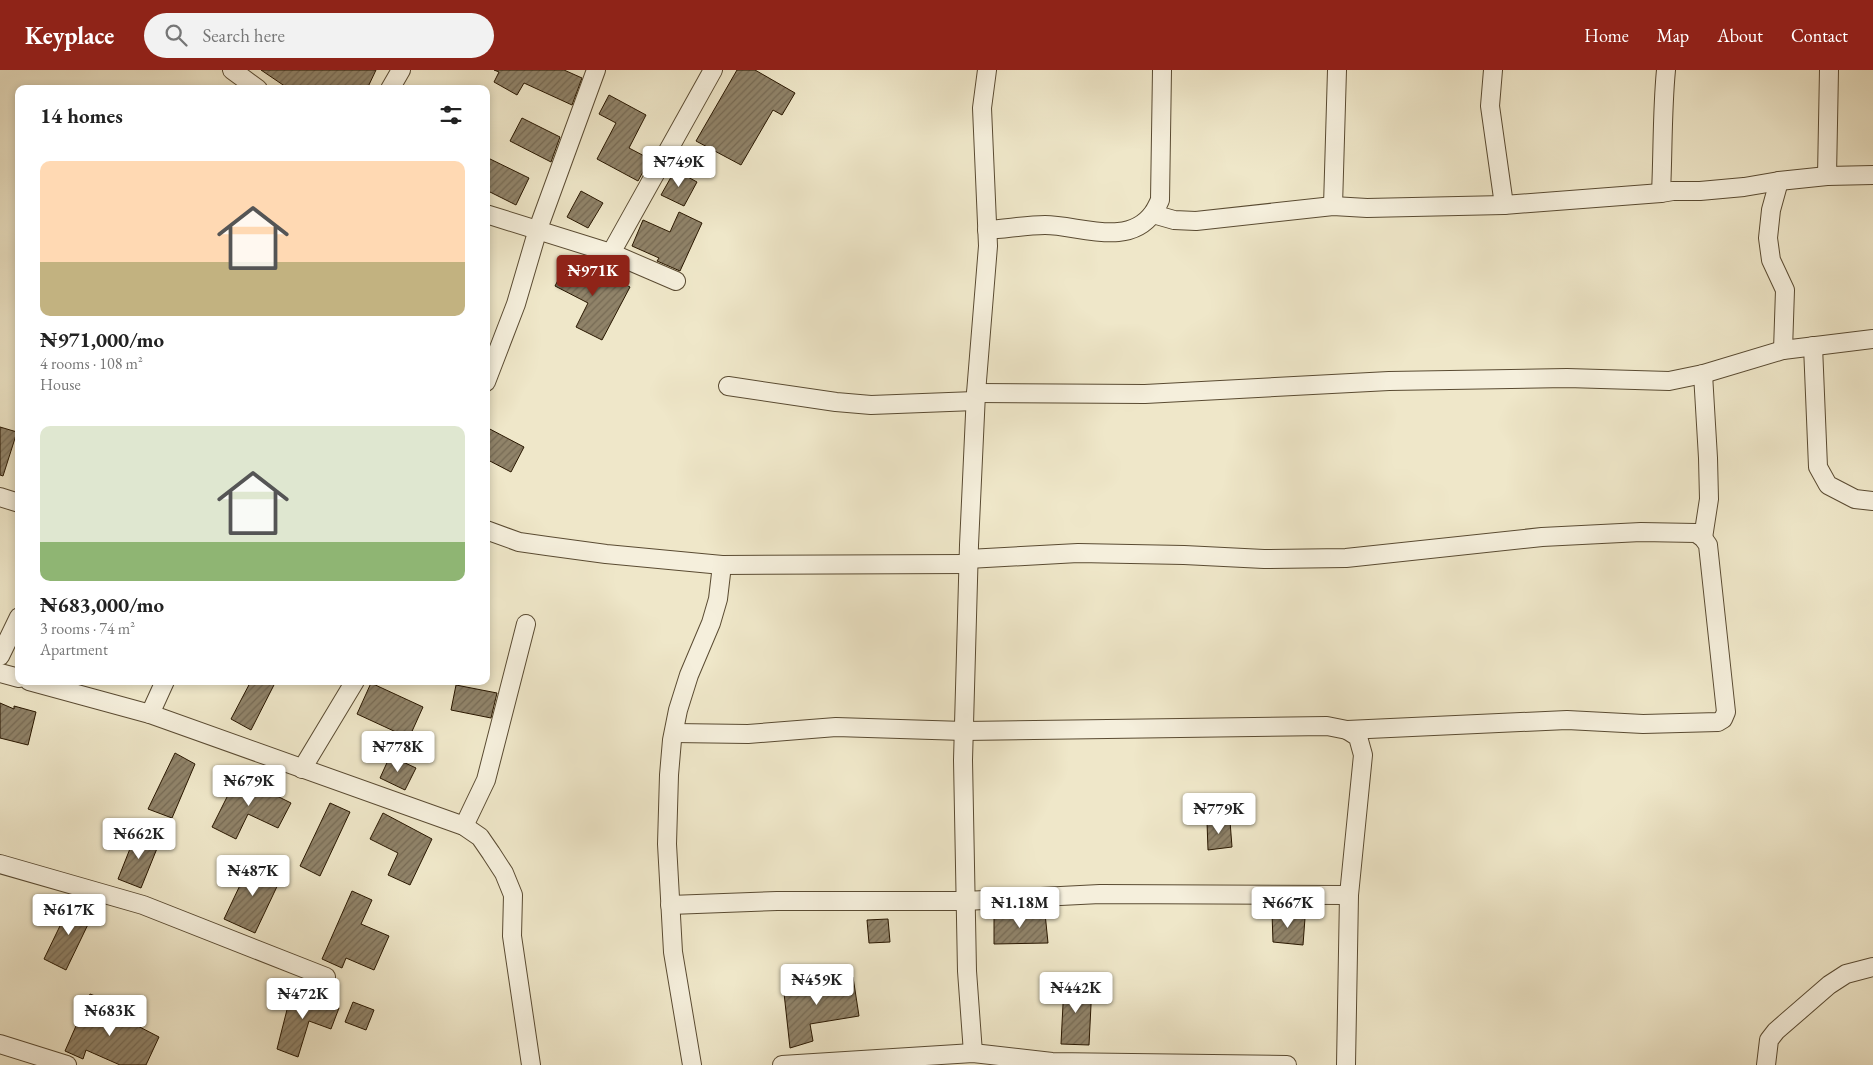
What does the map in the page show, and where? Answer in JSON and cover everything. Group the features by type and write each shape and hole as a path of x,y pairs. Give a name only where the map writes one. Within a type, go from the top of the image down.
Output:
{"street":[{"path":"392,85 401,70"},
{"path":"490,372 516,304 538,229 596,70"},
{"path":"611,253 713,70"},
{"path":"973,1053 967,971 964,731 968,561 976,397 986,284 987,230 982,108 987,70"},
{"path":"987,230 1045,225 1100,232 1124,231 1141,224 1153,214 1160,200 1162,70"},
{"path":"1332,206 1338,70"},
{"path":"1493,70 1490,106 1504,205"},
{"path":"1661,193 1664,125 1663,100 1666,70"},
{"path":"1827,176 1829,70"},
{"path":"237,71 253,85"},
{"path":"1153,214 1174,220 1196,221 1332,206 1367,208 1504,205 1673,191 1700,191 1827,176 1873,175"},
{"path":"1779,181 1771,210 1768,238 1772,260 1785,290 1783,350"},
{"path":"490,215 611,253 676,281"},
{"path":"728,386 862,404 976,397 1145,394 1389,381 1528,378 1669,381 1703,374 1783,350 1873,339"},
{"path":"1813,346 1818,466 1828,485 1855,498 1873,501"},
{"path":"1703,374 1708,458 1708,491 1703,538"},
{"path":"0,497 15,502"},
{"path":"490,531 519,542 606,554 722,566 968,561 1078,552 1264,559 1346,558 1562,536 1641,532 1696,533 1703,538 1708,546 1726,712 1723,719 1718,722 1643,724 1567,720 1347,730 1327,726 964,731 836,728 748,734 674,733"},
{"path":"692,1065 673,952 667,844 669,775 678,710 689,675 718,599 722,566"},
{"path":"464,826 486,780 526,624"},
{"path":"0,656 15,625"},
{"path":"0,673 15,677"},
{"path":"44,685 150,714 464,826 480,837 504,873 513,895 512,936 531,1065"},
{"path":"150,714 163,685"},
{"path":"302,769 353,685"},
{"path":"1346,1065 1349,896 1363,755 1358,737 1347,730"},
{"path":"0,864 142,905 326,977"},
{"path":"670,906 777,901 966,901 1100,894 1349,896"},
{"path":"1766,1065 1769,1040 1776,1031 1846,974 1873,967"},
{"path":"0,1044 67,1065"},
{"path":"782,1065 864,1062 973,1053 1042,1063 1287,1065"}],"building":[{"path":"261,70 376,70 369,85 283,85"},
{"path":"494,70 564,70 582,78 572,105 524,83 517,95 494,82 499,72"},
{"path":"737,70 755,70 795,93 782,115 773,110 741,165 696,141"},
{"path":"609,95 646,115 629,148 650,159 638,181 597,159 616,123 599,114"},
{"path":"522,118 560,137 551,162 510,141"},
{"path":"490,159 529,178 516,205 490,192"},
{"path":"675,170 697,182 684,206 661,195"},
{"path":"581,191 603,203 588,228 567,217"},
{"path":"679,212 702,223 680,271 657,261 659,258 632,246 643,220 670,232"},
{"path":"569,259 602,276 604,273 630,287 602,340 576,327 588,303 555,286"},
{"path":"0,427 15,431 15,438 3,476 0,475"},
{"path":"490,429 524,447 511,472 490,461"},
{"path":"249,685 274,685 251,730 231,719"},
{"path":"370,685 375,685 423,707 409,738 357,714"},
{"path":"456,685 497,693 491,718 451,710"},
{"path":"0,703 14,709 14,706 36,712 28,745 0,738"},
{"path":"175,753 195,764 172,818 148,809"},
{"path":"390,756 416,768 405,790 380,778"},
{"path":"239,773 262,785 261,788 291,803 278,828 248,814 236,839 212,827"},
{"path":"330,803 350,812 320,876 300,866"},
{"path":"383,813 432,839 410,885 388,875 398,853 370,839"},
{"path":"1230,821 1232,847 1208,850 1207,822"},
{"path":"137,831 160,841 141,888 118,879"},
{"path":"251,862 282,876 255,933 224,919"},
{"path":"352,891 372,900 361,924 389,936 374,970 346,958 342,968 322,959"},
{"path":"72,901 94,912 66,970 44,959"},
{"path":"1045,913 1048,943 994,944 994,914"},
{"path":"1272,913 1305,918 1303,945 1273,942"},
{"path":"888,919 890,942 869,943 867,920"},
{"path":"853,977 859,1016 810,1024 813,1041 790,1048 783,984 804,979 805,985"},
{"path":"1064,984 1092,985 1089,1045 1061,1044"},
{"path":"292,990 317,997 316,1000 339,1008 331,1029 309,1021 298,1057 277,1049"},
{"path":"90,994 108,1001 103,1011 159,1037 146,1065 120,1065 86,1050 83,1059 65,1051"},
{"path":"353,1002 374,1010 366,1030 345,1022"}]}
